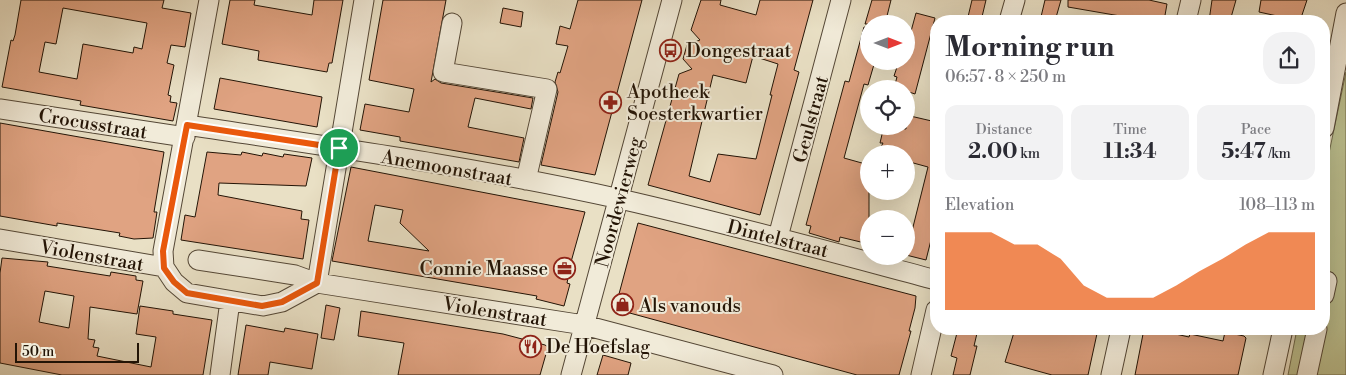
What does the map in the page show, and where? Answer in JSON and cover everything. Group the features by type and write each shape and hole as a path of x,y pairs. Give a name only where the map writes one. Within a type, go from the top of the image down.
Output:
{"street":[{"path":"164,268 163,251 209,0"},
{"path":"317,283 364,0"},
{"name":"Noordewierweg","path":"571,375 672,0"},
{"name":"Geulstraat","path":"778,237 841,0"},
{"path":"1011,15 1015,0"},
{"path":"1187,15 1191,0"},
{"path":"1330,97 1346,13"},
{"name":"Anemoonstraat","path":"452,23 443,72 547,89 526,180"},
{"name":"Crocusstraat","path":"0,109 339,148"},
{"name":"Anemoonstraat","path":"339,148 526,180 619,199"},
{"name":"Dintelstraat","path":"619,199 778,237 930,278"},
{"name":"Violenstraat","path":"0,239 164,268 174,282 187,293 262,306 282,302 317,283"},
{"name":"Violenstraat","path":"198,260 295,275 317,283 584,325 727,369 773,375"},
{"path":"220,375 230,301"},
{"path":"921,375 930,335"},
{"path":"1111,375 1120,335"},
{"path":"1273,375 1282,335"},
{"path":"1307,375 1316,335"}],"green space":[{"path":"1346,72 1346,375 1288,375 1296,335 1330,335 1330,148"}],"building":[{"path":"21,0 164,0 162,8 191,13 185,47 171,45 167,63 174,65 168,95 171,96 170,102 177,103 173,121 80,105 81,101 2,87 11,40 13,41","holes":["63,8 147,23 142,49 134,47 133,53 83,44 77,79 39,72 45,42 56,44"]},
{"path":"230,0 255,0 254,5 312,15 314,0 343,0 332,63 329,63 327,72 258,60 259,51 222,44"},
{"path":"383,0 446,0 431,82 435,79 441,83 533,98 531,109 475,98 468,127 524,138 519,162 400,141 400,137 360,130 365,104 409,112 414,89 369,80"},
{"path":"578,0 642,0 595,175 541,165 558,92 555,82 558,72 560,73 568,46 556,44 560,26 570,29"},
{"path":"701,0 721,0 720,5 756,15 760,0 813,0 794,70 799,72 760,215 648,185 679,74 692,69 683,59 687,45 700,40 691,30","holes":["753,56 778,64 756,159 718,154 710,182 689,176 713,75 746,83"]},
{"path":"872,0 891,0 887,15 868,15"},
{"path":"972,0 986,0 982,15 968,15"},
{"path":"1045,0 1061,0 1057,15 1041,15"},
{"path":"1068,0 1149,0 1167,4 1165,15 1114,15 1068,7"},
{"path":"1212,0 1236,0 1232,15 1210,15"},
{"path":"1261,0 1307,0 1302,15 1273,15 1259,12"},
{"path":"503,8 523,12 521,27 500,23"},
{"path":"916,13 930,17 930,37 915,94 915,80 896,80 897,77 894,76 896,70 915,70"},
{"path":"860,42 860,70 872,70 869,80 860,80 860,99 844,158 860,162 860,200 869,200 869,210 860,210 860,242 840,237 839,242 809,233 811,226 806,225 845,81 849,82"},
{"path":"220,78 322,97 317,127 214,109"},
{"path":"915,117 930,121 930,244 926,260 915,257 915,219 928,167 915,163 915,145 882,145 883,143 880,143 882,135 915,135"},
{"path":"0,123 164,152 154,212 157,212 153,238 134,239 119,236 120,233 57,223 57,226 0,216"},
{"path":"207,152 241,155 242,152 262,156 263,153 283,157 284,154 312,158 306,186 219,183 218,195 302,211 301,219 309,220 303,259 181,240 185,215 195,217"},
{"path":"351,167 585,212 571,262 567,283 570,284 564,306 536,299 537,296 332,261","holes":["375,205 403,210 400,223 429,251 368,241"]},
{"path":"638,223 916,296 909,331 911,331 899,375 857,375 615,309"},
{"path":"2,258 48,262 47,266 110,276 111,272 136,276 136,280 143,281 137,314 90,307 88,339 95,340 93,347 99,348 97,356 151,367 156,337 136,334 140,306 173,311 173,314 212,320 203,375 62,375 0,363 0,273","holes":["45,291 74,296 69,328 39,322"]},
{"path":"326,305 340,308 334,340 321,338"},
{"path":"361,311 503,334 548,347 540,375 398,375 404,343 358,336"},
{"path":"246,325 284,332 285,328 318,334 312,369 270,362 268,375 238,375"},
{"path":"956,335 977,335 974,346 977,346 970,375 953,375 957,358 951,356"},
{"path":"1013,335 1097,335 1088,375 1052,375 1005,362"},
{"path":"1143,335 1180,335 1189,337 1190,335 1195,335 1223,341 1224,335 1239,335 1246,338 1238,375 1135,375"},
{"path":"603,355 631,363 628,375 597,375"}],"place":[{"name":"Dongestraat","path":"670,50"},
{"name":"Apotheek Soesterkwartier","path":"611,102"},
{"name":"Connie Maasse","path":"564,268"},
{"name":"Als vanouds","path":"623,305"},
{"name":"De Hoefslag","path":"530,346"}],"route":[{"path":"187,125 339,148 317,283 282,302 262,306 187,293 174,282 164,268 163,251 187,125"}]}
